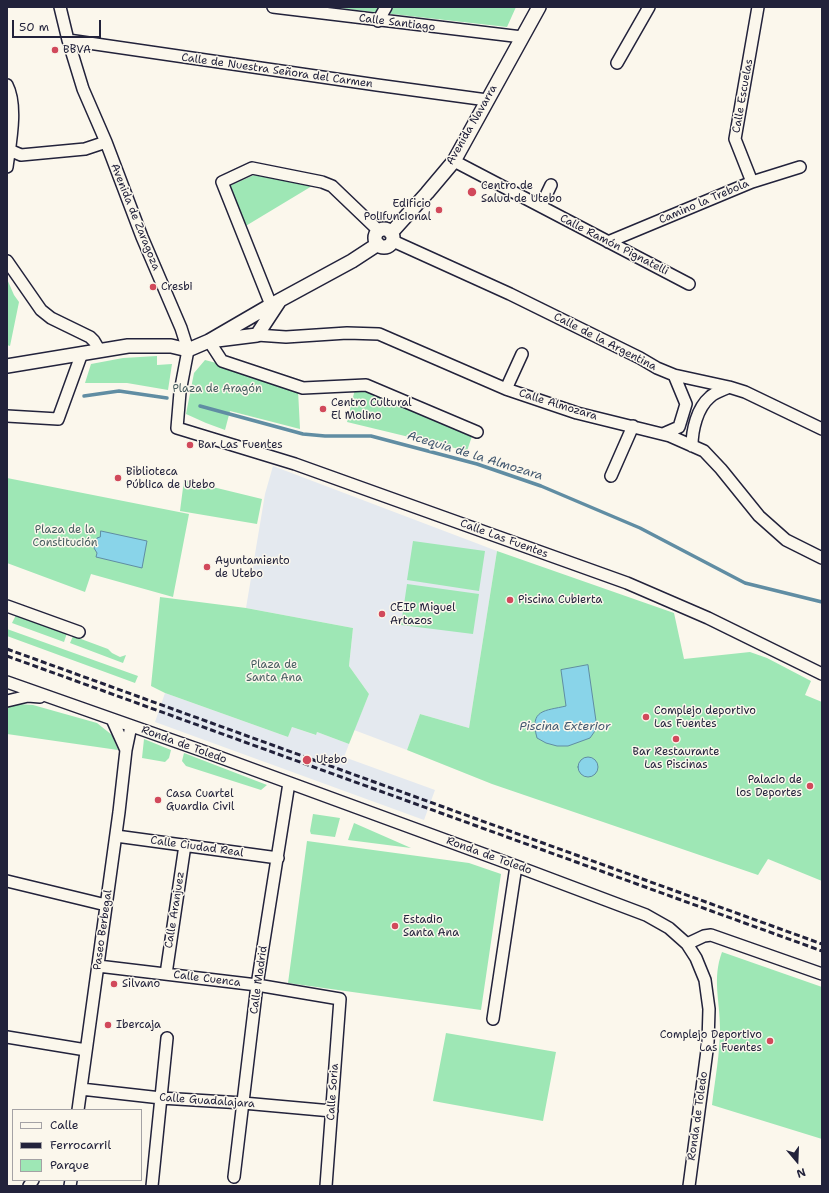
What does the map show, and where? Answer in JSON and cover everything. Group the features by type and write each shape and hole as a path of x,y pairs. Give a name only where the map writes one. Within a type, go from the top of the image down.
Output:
{"street":[{"name":"Avenida de Zaragoza","path":"60,7 68,40 84,89 142,237 181,328 188,350 180,392 176,428"},
{"name":"Calle Santiago","path":"273,7 378,21 522,37"},
{"path":"378,21 386,7"},
{"name":"Avenida Navarra","path":"188,350 209,341 352,261 385,237 428,193 454,161 538,7"},
{"path":"617,63 649,7"},
{"name":"Calle Escuelas","path":"752,182 735,139 758,7"},
{"name":"Calle de Nuestra Señora del Carmen","path":"68,40 377,86 487,100"},
{"path":"7,86 10,93 13,117 7,167"},
{"path":"8,149 21,155 85,149 106,142"},
{"name":"Calle Ramón Pignatelli","path":"454,161 689,284"},
{"name":"Camino la Trebola","path":"608,242 752,182 800,166"},
{"name":"Calle de la Argentina","path":"276,303 222,182 252,168 322,182 332,186 385,237 510,294 640,358 657,368 674,375 745,392 822,429"},
{"path":"541,206 551,185"},
{"path":"7,262 41,310 51,318 90,337 100,351"},
{"name":"Avenida Navarra","path":"209,341 254,335 276,303"},
{"path":"244,321 246,330 254,335"},
{"name":"Calle Almozara","path":"254,335 286,337 347,333 379,334 506,389 577,413 663,434 704,451 721,469 759,516 786,540 822,558"},
{"path":"209,341 222,361 303,388 366,385 477,432"},
{"path":"7,366 128,346 171,346 188,350"},
{"path":"7,416 58,419 82,353"},
{"path":"506,389 522,354"},
{"path":"663,434 679,427 686,404 674,375"},
{"path":"692,446 695,426 702,406 710,397 729,387"},
{"path":"611,476 633,426"},
{"name":"Calle Las Fuentes","path":"176,428 295,464 627,583 708,618 822,674"},
{"path":"7,606 79,632"},
{"name":"Ronda de Toledo","path":"7,682 516,866 646,915 669,928 687,944 696,958 705,980 709,1009 708,1043 688,1186"},
{"name":"Ronda de Toledo","path":"7,701 28,696 50,698"},
{"path":"112,719 126,750"},
{"name":"Paseo Berbegal","path":"78,1109 116,836 126,750 131,726"},
{"name":"Calle Madrid","path":"234,1177 257,985 289,783"},
{"name":"Calle Ciudad Real","path":"116,836 278,858"},
{"name":"Calle Aranjuez","path":"166,974 185,845"},
{"path":"493,1019 516,866"},
{"path":"7,882 106,905"},
{"path":"687,944 704,936 711,935 822,974"},
{"name":"Calle Cuenca","path":"98,966 257,985 340,999"},
{"name":"Calle Soria","path":"326,1186 340,999"},
{"path":"7,1037 86,1050"},
{"path":"152,1186 167,1038"},
{"name":"Calle Guadalajara","path":"82,1089 162,1098 332,1111"}],"shaded area":[{"name":"CEIP Miguel Artazos","path":"273,466 497,551 469,728 420,714 407,750 354,730 369,694 349,666 353,628 246,608 265,494"},
{"path":"165,693 288,737 292,727 315,735 317,732 349,744 344,757 435,790 424,820 155,722"}],"green space":[{"path":"330,7 516,7 507,27"},
{"path":"254,175 312,186 244,227 227,187"},
{"path":"7,279 19,302 10,346 7,345"},
{"path":"157,356 157,365 172,364 168,390 127,383 85,383 91,364 123,358"},
{"name":"Plaza de Aragón","path":"205,360 298,390 300,429 230,411 225,430 186,414 194,373"},
{"path":"355,389 365,389 473,433 467,451 347,422"},
{"name":"Plaza de la Constitución","path":"7,478 189,514 173,597 91,574 85,592 7,563"},
{"path":"184,480 262,499 257,524 180,511"},
{"path":"413,541 485,551 479,591 407,580"},
{"name":"Complejo deportivo Las Fuentes","path":"497,551 674,613 684,659 750,652 767,658 811,681 805,695 822,702 822,881 768,859 758,875 492,784 407,750 420,714 469,728"},
{"path":"407,584 479,594 473,634 401,625"},
{"name":"Plaza de Santa Ana","path":"160,597 246,608 353,628 349,666 369,694 349,744 317,732 316,735 292,727 288,737 165,693 151,686"},
{"path":"16,615 67,633 64,642 12,623"},
{"path":"7,629 138,676 135,683 7,636"},
{"path":"73,636 108,649 120,657 126,655 123,663 70,643"},
{"path":"18,704 33,705 97,723 112,735 118,750 7,734 7,708"},
{"path":"144,739 171,750 169,758 165,762 142,758"},
{"path":"184,753 267,785 261,790 186,766 182,761"},
{"path":"313,814 340,818 335,837 311,834 310,831"},
{"path":"354,823 411,848 348,840"},
{"name":"Estadio Santa Ana","path":"307,841 469,863 501,874 481,1010 288,983"},
{"name":"Complejo Deportivo Las Fuentes","path":"722,952 822,987 822,1139 712,1105 720,1028 717,971"},
{"path":"446,1033 556,1052 543,1121 433,1101"}],"water":[{"path":"101,531 147,541 142,568 96,557 97,553 94,548 97,538 100,537"},
{"name":"Piscina Exterior","path":"588,665 597,728 590,738 568,746 557,746 546,743 537,738 535,721 537,716 545,711 566,706 561,670"},
{"path":"588,757 595,760 598,767 595,774 588,777 581,774 578,767 581,760"}],"waterway":[{"name":"Acequia de la Almozara","path":"84,396 119,391 167,398"},
{"name":"Acequia de la Almozara","path":"200,406 303,434 325,436 371,436 477,464 541,486 640,528 745,583 822,602"}],"railway":[{"path":"7,649 822,944"},
{"path":"7,656 822,951"}],"place":[{"name":"BBVA","path":"55,50"},
{"name":"Centro de Salud de Utebo","path":"472,192"},
{"name":"Edificio Polifuncional","path":"439,210"},
{"name":"Cresbi","path":"153,287"},
{"name":"Centro Cultural El Molino","path":"323,409"},
{"name":"Bar Las Fuentes","path":"190,445"},
{"name":"Biblioteca Pública de Utebo","path":"118,478"},
{"name":"Ayuntamiento de Utebo","path":"207,567"},
{"name":"Piscina Cubierta","path":"510,600"},
{"name":"CEIP Miguel Artazos","path":"382,614"},
{"name":"Complejo deportivo Las Fuentes","path":"646,717"},
{"name":"Bar Restaurante Las Piscinas","path":"676,739"},
{"name":"Utebo","path":"307,760"},
{"name":"Palacio de los Deportes","path":"810,786"},
{"name":"Casa Cuartel Guardia Civil","path":"158,800"},
{"name":"Estadio Santa Ana","path":"395,926"},
{"name":"Silvano","path":"114,984"},
{"name":"Ibercaja","path":"108,1025"},
{"name":"Complejo Deportivo Las Fuentes","path":"770,1041"}]}
